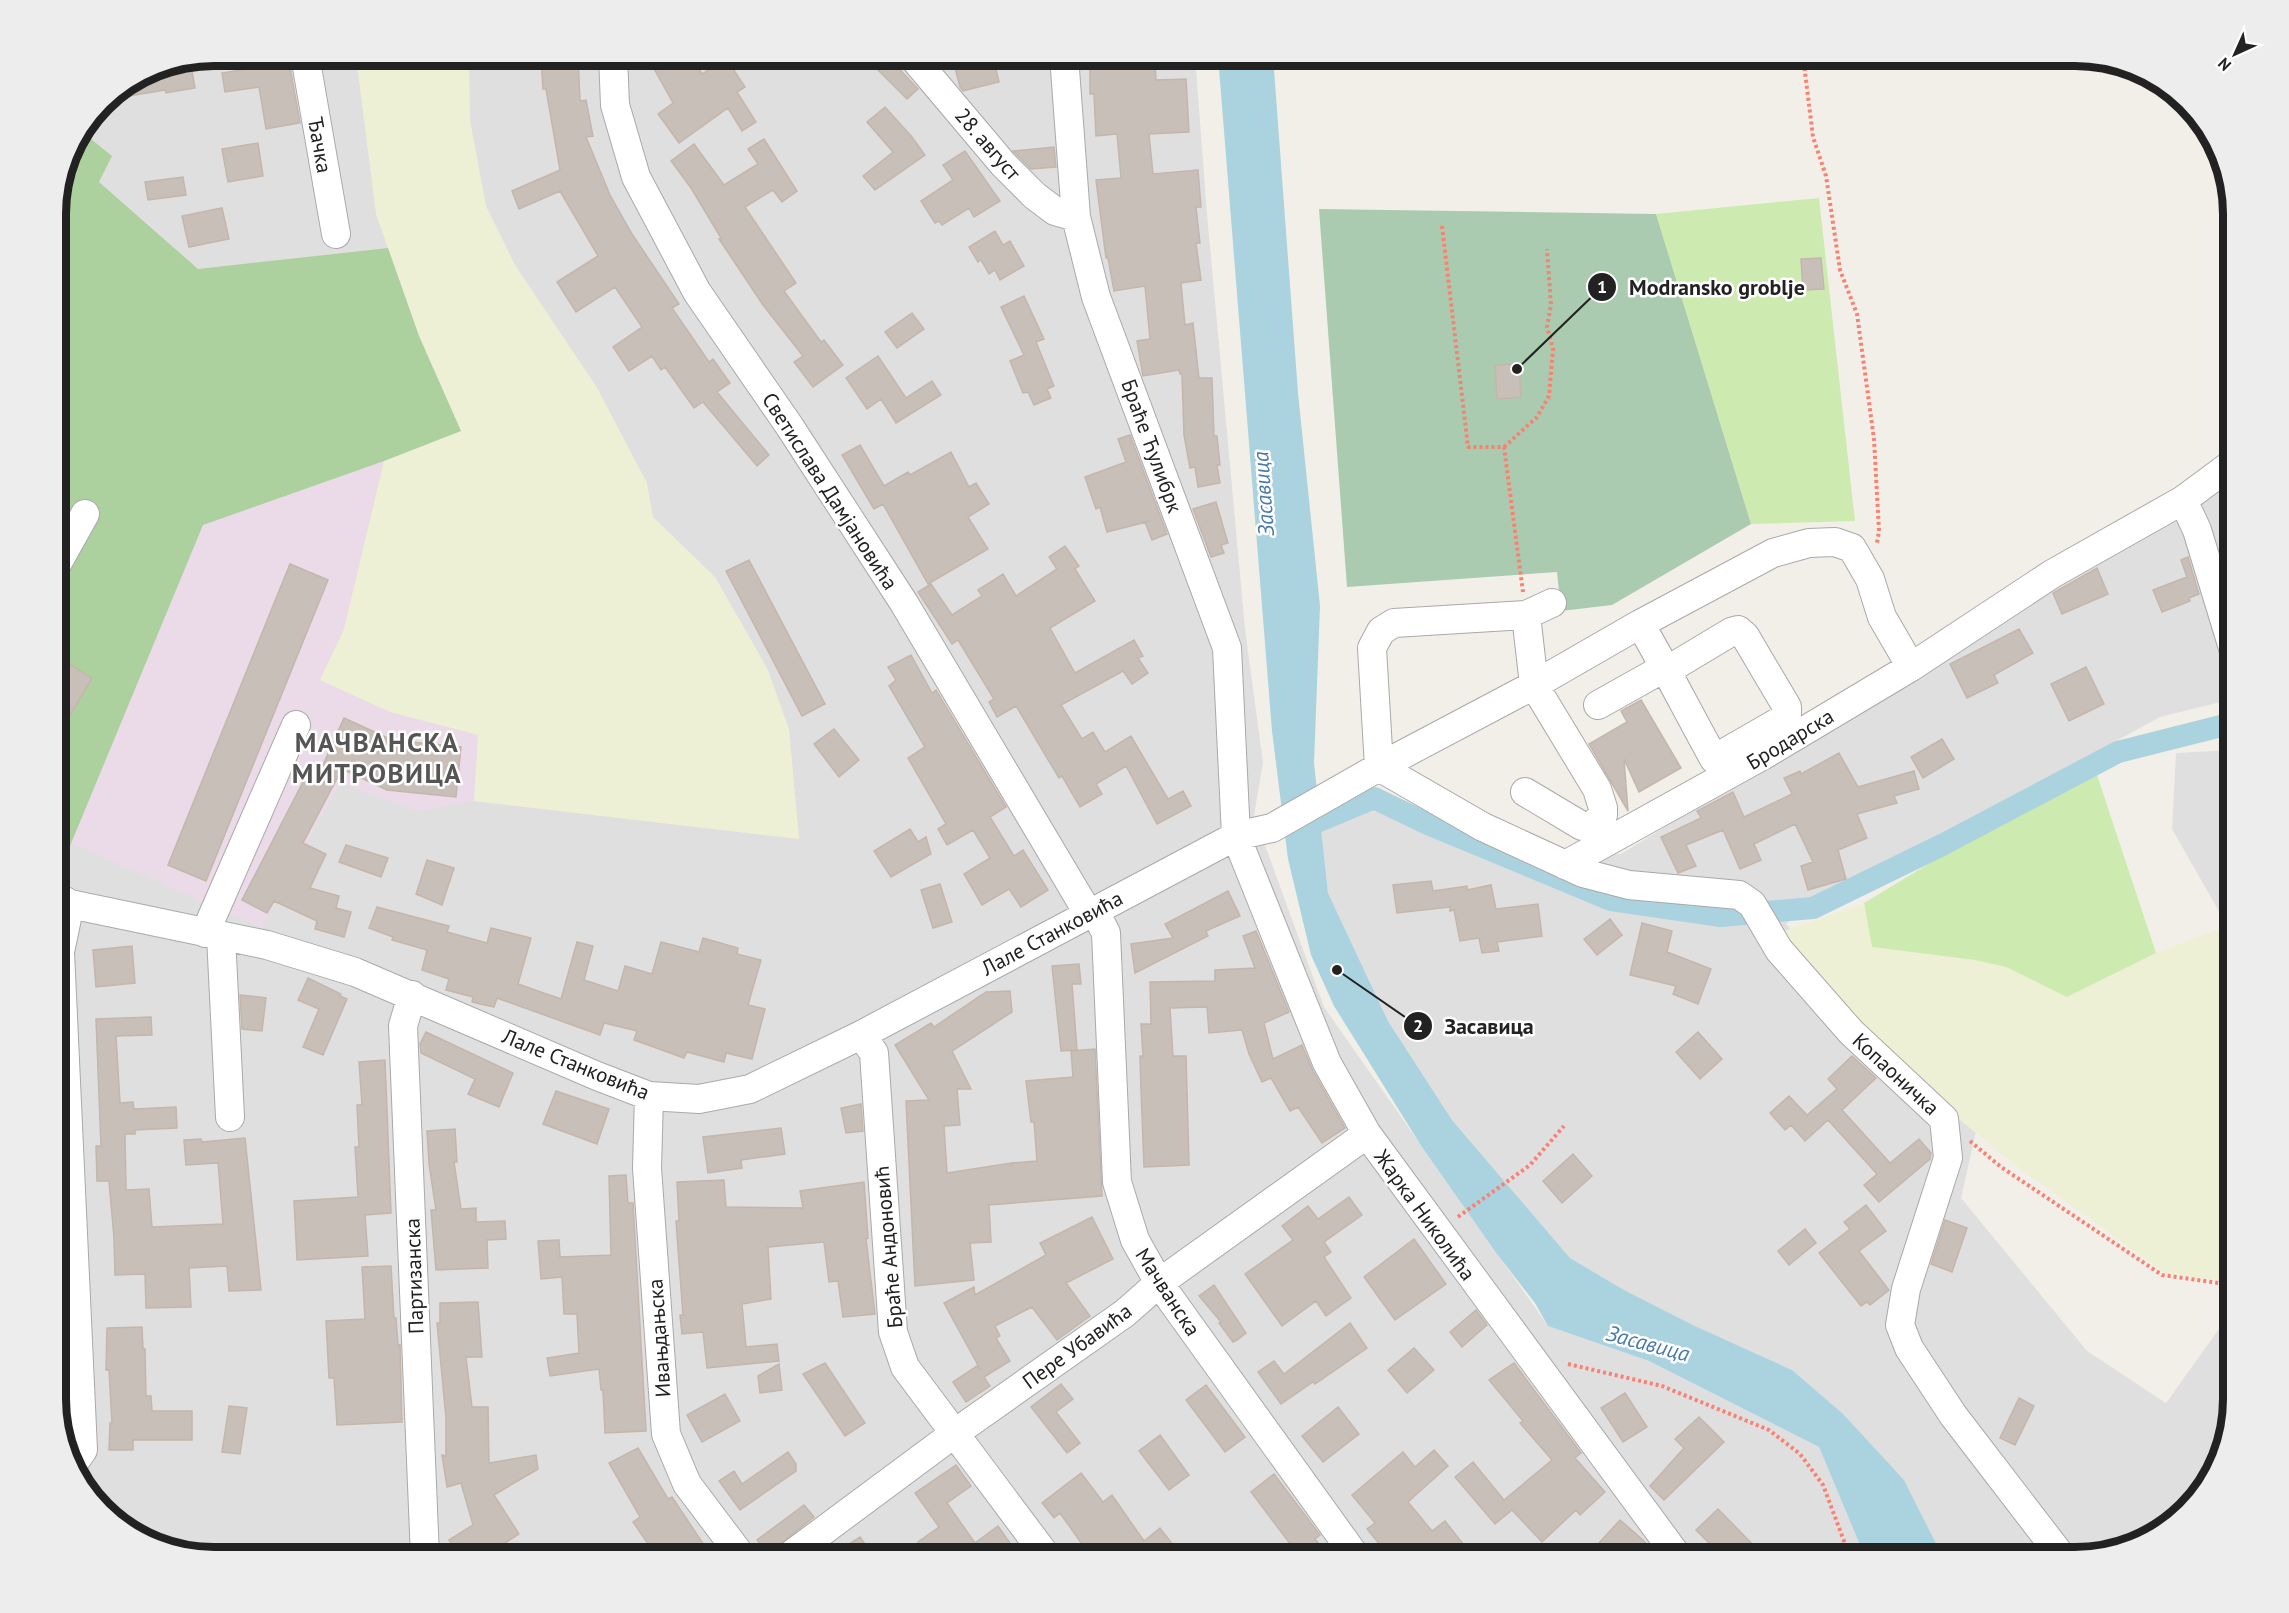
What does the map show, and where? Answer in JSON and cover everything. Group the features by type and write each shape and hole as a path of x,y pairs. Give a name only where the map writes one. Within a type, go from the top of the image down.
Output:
{"street":[{"name":"Ђачка","path":"307,66 336,234"},
{"name":"Светислава Дамјановића","path":"614,66 615,105 636,177 697,292 790,427 904,603 1091,911"},
{"name":"28. август","path":"920,66 1003,164 1035,196 1055,211 1076,217"},
{"name":"Браће Ћулибрк","path":"1065,66 1076,217 1096,297 1227,648 1236,836"},
{"name":"Бродарска","path":"1565,865 1762,756 1911,667 2052,574 2183,500 2223,471"},
{"path":"2183,500 2197,530 2223,613"},
{"path":"66,548 85,514"},
{"path":"1379,767 1534,685 1773,553 1809,543 1835,542 1851,548 1870,579 1882,617 1911,667"},
{"path":"1379,767 1372,648 1381,631 1394,623 1526,615 1552,603"},
{"path":"1525,792 1582,826 1594,824 1604,814 1597,789 1534,685 1526,615"},
{"path":"1598,705 1665,670 1731,632 1738,630 1745,636 1787,707 1787,714 1780,722 1714,759 1665,670 1641,624"},
{"path":"230,1117 213,934 296,725"},
{"name":"Лале Станковића","path":"66,901 267,945 344,968 597,1077 649,1096 699,1099 750,1089 861,1035 1236,836 1272,828 1379,767"},
{"path":"1379,767 1483,827 1565,865"},
{"name":"Жарка Николића","path":"1236,836 1327,1063 1367,1134 1526,1354 1671,1547"},
{"name":"Копаоничка","path":"1565,865 1583,873 1629,885 1739,895 1752,904 1779,950 1851,1032 1944,1119 1948,1158 1906,1289 1900,1325 1909,1348 1953,1415 2054,1547"},
{"name":"Мачванска","path":"1091,911 1106,933 1117,1182 1134,1240 1159,1283 1349,1547"},
{"name":"Партизанска","path":"412,996 403,1026 425,1547"},
{"name":"Браће Андоновић","path":"861,1035 874,1053 893,1332 905,1367 1040,1547"},
{"path":"66,1082 83,1450 78,1457"},
{"name":"Ивањдањска","path":"649,1096 647,1168 666,1434 687,1484 734,1547"},
{"name":"Пере Убавића","path":"801,1547 955,1433 1125,1313 1159,1283 1367,1134"}],"path":[{"path":"1804,66 1813,137 1826,176 1840,270 1857,314 1874,439 1879,531 1870,579"},
{"path":"1442,226 1468,447 1504,447 1537,417 1549,396 1553,349 1547,327 1551,305 1547,249"},
{"path":"1504,447 1526,615"},
{"path":"1944,1119 2001,1167 2162,1275 2223,1283"},
{"path":"1463,1213 1530,1165 1564,1126"},
{"path":"1526,1354 1662,1386 1769,1430 1800,1454 1823,1485 1846,1547"}],"shaded area":[{"path":"204,66 1196,66 1245,629 1263,763 1254,815 1324,1007 1548,1326 1649,1361 1819,1447 1861,1547 214,1547 195,1546 166,1539 149,1532 116,1510 97,1489 77,1456 66,1409 66,204 77,157 97,124 116,103 149,81 176,71"},
{"path":"384,461 344,629 320,680 390,712 479,735 474,801 418,811 340,783 306,842 262,928 71,843 203,525"},
{"path":"2223,483 2223,701 2160,717 1972,820 1813,900 1786,924 1977,1127 1961,1198 2087,1351 2166,1403 2223,1323 2223,1399 2218,1437 2208,1464 2198,1481 2173,1510 2132,1536 2094,1546 1938,1547 1904,1480 1792,1370 1695,1326 1624,1290 1570,1258 1452,1120 1388,1021 1328,893 1321,828 1389,798 1490,857 1621,854"},
{"path":"2223,751 2223,918 2172,829 2176,753"}],"green space":[{"path":"357,66 469,66 470,120 486,206 515,265 596,386 647,483 653,517 715,577 767,668 789,729 799,839 474,801 478,735 390,712 320,680 344,629 384,461 461,431 419,336 376,214"},
{"path":"88,137 112,156 99,182 198,269 388,248 419,336 461,431 384,461 203,525 66,856 66,204 77,157"},
{"path":"1819,198 1855,521 1751,524 1656,214"},
{"path":"1319,209 1656,214 1751,524 1612,605 1561,611 1557,572 1347,587"},
{"path":"2097,775 2156,953 2067,997 2006,967 1975,960 1872,947 1864,903 1988,828"},
{"path":"1864,903 1872,947 1975,960 2006,967 2067,997 2156,953 2223,928 2223,1281 2166,1274 2007,1159 1941,1104 1843,1010 1779,933"}],"water":[{"path":"1219,66 1274,66 1298,393 1320,606 1314,763 1328,893 1388,1021 1452,1120 1570,1258 1624,1290 1695,1326 1792,1370 1843,1414 1904,1480 1938,1547 1861,1547 1819,1447 1649,1361 1548,1326 1535,1303 1497,1254 1422,1147 1334,1006 1311,955 1288,859 1272,731"}],"building":[{"path":"265,66 290,66 300,123 266,129 259,87 225,92 222,73"},
{"path":"542,66 578,66 580,101 586,100 593,136 586,137 610,195 632,234 679,304 672,308 709,362 713,359 730,383 717,392 769,455 757,466 703,402 694,408 665,367 661,370 652,356 629,371 613,347 642,327 615,287 576,312 557,282 598,256 560,191 519,209 512,191 560,170 546,89 543,89"},
{"path":"653,66 697,66 702,74 714,66 731,66 745,87 737,92 756,122 742,131 728,108 679,143 658,114 673,103"},
{"path":"880,66 896,66 918,89 907,99 877,69"},
{"path":"955,66 995,66 999,82 963,91"},
{"path":"1090,66 1155,66 1156,80 1186,79 1189,132 1149,134 1153,174 1198,170 1201,207 1196,207 1200,243 1196,243 1201,280 1181,283 1185,325 1193,323 1199,378 1212,378 1214,436 1217,436 1220,465 1217,465 1220,483 1198,487 1195,467 1190,468 1184,435 1182,374 1179,370 1143,376 1137,341 1150,339 1145,286 1114,291 1108,258 1106,258 1096,180 1121,178 1117,134 1096,136 1094,94 1090,94"},
{"path":"191,68 195,88 166,93 165,90 124,97 157,77"},
{"path":"885,107 925,155 875,190 863,176 893,152 867,122"},
{"path":"764,139 797,191 782,202 773,190 745,207 796,283 784,291 821,342 824,340 843,365 813,387 794,362 803,356 763,305 719,239 721,238 691,188 671,161 694,144 724,185 758,164 748,149"},
{"path":"258,143 263,176 228,182 222,149"},
{"path":"1054,147 1056,167 1031,169 1013,151"},
{"path":"965,151 1000,201 974,217 969,208 942,225 939,221 935,223 921,201 953,180 943,165"},
{"path":"183,177 186,195 148,200 145,182"},
{"path":"222,208 229,239 189,247 182,216"},
{"path":"995,231 1003,245 1010,241 1024,266 1000,280 995,270 989,274 981,260 978,262 969,247"},
{"path":"1821,258 1824,289 1803,290 1801,259"},
{"path":"1024,296 1044,339 1036,342 1054,386 1047,389 1051,398 1034,405 1028,392 1023,393 1010,361 1024,355 1001,307"},
{"path":"912,313 924,329 897,348 885,332"},
{"path":"878,356 906,398 932,381 941,395 896,423 881,399 867,409 846,378"},
{"path":"1519,364 1521,397 1497,399 1495,365"},
{"path":"1130,435 1167,534 1152,540 1145,522 1107,532 1100,507 1096,509 1085,477 1126,462 1118,439"},
{"path":"860,445 884,486 908,472 910,475 951,452 969,487 976,483 989,504 968,517 988,549 928,584 883,504 874,509 842,455"},
{"path":"1216,502 1228,543 1221,545 1224,553 1211,557 1193,509"},
{"path":"1065,546 1079,566 1075,569 1095,601 1050,628 1075,673 1134,640 1143,656 1138,658 1148,673 1132,684 1123,671 1061,705 1082,739 1093,732 1105,752 1131,736 1168,799 1183,791 1191,806 1157,824 1126,766 1096,784 1102,794 1080,807 1062,776 1059,778 1016,706 997,717 989,702 994,699 958,640 952,644 918,592 931,584 952,615 982,596 978,590 1003,574 1016,596 1057,569 1049,557"},
{"path":"2188,557 2199,594 2189,598 2190,601 2162,612 2153,590 2187,577 2181,560"},
{"path":"749,560 825,704 802,716 726,571"},
{"path":"290,564 328,580 206,881 168,865"},
{"path":"2097,568 2108,594 2062,614 2053,593"},
{"path":"2019,629 2033,653 1994,675 1998,683 1967,698 1950,664"},
{"path":"911,655 932,693 936,690 1006,807 990,817 1014,856 1023,850 1048,890 1021,907 1009,889 982,905 964,874 990,858 973,830 947,845 938,829 946,824 908,758 925,747 889,686 896,680 888,667"},
{"path":"66,662 92,678 66,722"},
{"path":"2086,667 2104,704 2069,721 2051,684"},
{"path":"1641,700 1681,768 1639,792 1624,759 1628,811 1589,744 1627,722 1621,711"},
{"path":"344,718 392,740 461,747 456,797 387,790 342,769 303,843 326,854 310,888 339,896 336,908 351,912 344,937 315,929 317,921 274,901 267,913 242,900 304,780 314,785"},
{"path":"834,729 859,760 839,777 814,744"},
{"path":"1942,739 1954,759 1923,778 1911,757"},
{"path":"1839,753 1858,787 1914,771 1919,789 1894,796 1897,803 1857,814 1867,838 1838,850 1846,879 1808,890 1801,866 1813,862 1795,824 1754,844 1761,860 1740,869 1723,830 1686,845 1696,866 1678,873 1661,837 1701,818 1697,811 1733,792 1744,817 1792,794 1784,778 1800,771 1801,774"},
{"path":"910,829 918,842 926,837 931,854 891,877 874,851"},
{"path":"346,845 388,858 381,877 339,862"},
{"path":"427,860 454,868 442,905 416,894"},
{"path":"1431,881 1433,891 1467,886 1467,890 1491,885 1496,909 1538,904 1542,936 1497,942 1499,951 1482,953 1479,938 1460,941 1454,910 1450,911 1450,907 1397,913 1393,885"},
{"path":"940,884 952,922 933,928 921,890"},
{"path":"1228,891 1240,916 1206,931 1208,936 1135,973 1131,944 1173,938 1165,924"},
{"path":"377,907 449,926 447,932 487,943 491,928 531,938 518,984 561,999 577,942 593,946 584,980 618,991 625,966 652,974 661,942 699,952 703,938 738,948 737,954 761,960 748,1005 765,1009 752,1059 726,1053 724,1062 687,1052 684,1058 634,1040 637,1031 604,1023 600,1035 497,998 494,1007 472,1002 473,997 446,990 449,979 422,970 427,950 392,940 393,937 369,928"},
{"path":"1610,919 1622,935 1597,955 1584,939"},
{"path":"1642,923 1672,931 1667,952 1711,969 1698,1004 1673,994 1676,986 1630,975"},
{"path":"1256,931 1289,1012 1264,1023 1273,1059 1302,1045 1313,1071 1345,1128 1322,1143 1298,1107 1290,1111 1271,1078 1262,1082 1249,1054 1242,1030 1209,1033 1207,1007 1170,1008 1173,1056 1186,1056 1189,1165 1144,1167 1141,1024 1151,1024 1150,982 1215,981 1215,970 1255,968 1243,936"},
{"path":"132,946 135,983 96,987 93,950"},
{"path":"1079,964 1081,984 1072,984 1077,1050 1061,1051 1052,966"},
{"path":"308,978 347,999 323,1055 303,1047 319,1009 298,1000"},
{"path":"1010,991 1012,1012 952,1051 971,1089 957,1089 960,1125 944,1126 947,1173 1037,1161 1034,1122 1031,1122 1026,1081 1073,1077 1071,1051 1095,1049 1102,1196 989,1205 991,1242 970,1243 974,1280 915,1286 906,1101 929,1100 895,1045 931,1023 934,1027 986,992"},
{"path":"240,995 266,998 262,1031 242,1029"},
{"path":"151,1017 152,1035 116,1036 120,1103 133,1102 134,1109 176,1107 177,1128 135,1130 135,1134 125,1134 126,1190 149,1189 152,1227 223,1224 218,1163 186,1165 184,1140 201,1139 202,1142 245,1138 261,1290 229,1291 227,1266 189,1268 191,1307 146,1308 145,1274 115,1275 109,1181 97,1181 96,1146 101,1146 96,1019"},
{"path":"426,1032 513,1073 499,1107 468,1094 475,1079 421,1053 420,1044"},
{"path":"1698,1032 1722,1059 1700,1079 1676,1052"},
{"path":"1852,1056 1876,1078 1842,1110 1890,1163 1919,1139 1931,1153 1930,1159 1879,1202 1864,1185 1877,1174 1828,1120 1805,1141 1791,1125 1785,1130 1770,1113 1789,1096 1807,1115 1837,1089 1828,1079"},
{"path":"385,1060 391,1213 365,1215 368,1256 297,1260 294,1201 358,1197 355,1147 359,1147 357,1105 362,1105 359,1062"},
{"path":"556,1091 609,1109 597,1144 543,1124"},
{"path":"861,1104 863,1131 846,1133 841,1108"},
{"path":"781,1128 785,1154 741,1160 742,1168 708,1173 703,1137"},
{"path":"455,1129 457,1162 454,1162 461,1209 476,1208 476,1222 505,1221 506,1239 487,1240 488,1268 436,1270 431,1210 436,1210 427,1131"},
{"path":"1573,1154 1592,1176 1562,1203 1543,1181"},
{"path":"626,1175 628,1203 633,1203 646,1431 605,1433 603,1390 601,1390 599,1369 550,1376 547,1358 579,1353 577,1314 564,1314 562,1277 541,1279 538,1241 559,1240 560,1257 611,1255 609,1176"},
{"path":"724,1180 726,1207 803,1208 800,1191 864,1182 868,1238 866,1239 875,1314 843,1317 838,1281 829,1282 824,1242 768,1247 771,1299 742,1304 746,1347 777,1344 779,1361 707,1368 703,1332 682,1334 680,1315 683,1315 676,1221 679,1221 677,1182"},
{"path":"1349,1197 1362,1215 1324,1242 1331,1252 1324,1257 1351,1298 1326,1316 1316,1301 1282,1326 1245,1274 1293,1240 1282,1226 1308,1206 1318,1219"},
{"path":"1866,1205 1886,1231 1859,1251 1889,1290 1870,1305 1867,1302 1861,1306 1819,1253 1850,1229 1844,1222"},
{"path":"1092,1217 1113,1259 1066,1283 1090,1316 1057,1340 1032,1307 995,1326 1000,1336 996,1338 1010,1361 984,1377 990,1386 966,1402 953,1382 977,1366 980,1369 944,1303 974,1287 975,1295 1046,1255 1040,1243"},
{"path":"1945,1220 1967,1228 1952,1272 1931,1264"},
{"path":"1805,1229 1816,1243 1789,1265 1778,1251"},
{"path":"1414,1239 1446,1284 1395,1320 1364,1277"},
{"path":"391,1266 394,1318 396,1318 398,1345 400,1345 402,1422 337,1425 334,1378 329,1378 326,1321 365,1319 362,1267"},
{"path":"1214,1285 1246,1333 1233,1342 1219,1323 1221,1322 1199,1296"},
{"path":"478,1302 482,1357 466,1357 472,1407 488,1407 489,1463 536,1455 538,1469 494,1495 519,1534 499,1547 454,1547 449,1540 473,1525 461,1483 447,1487 442,1455 446,1456 446,1418 437,1323 440,1323 440,1303"},
{"path":"1476,1310 1487,1325 1462,1347 1450,1332"},
{"path":"1350,1323 1367,1348 1281,1404 1258,1372 1274,1361 1284,1374"},
{"path":"142,1327 146,1396 151,1396 152,1411 192,1411 192,1440 133,1440 133,1450 109,1450 110,1423 112,1424 109,1370 106,1370 107,1328"},
{"path":"1414,1348 1434,1370 1407,1393 1388,1370"},
{"path":"825,1363 865,1423 845,1436 803,1374"},
{"path":"1514,1363 1581,1453 1575,1458 1605,1492 1580,1515 1576,1510 1542,1542 1512,1510 1495,1524 1455,1477 1473,1462 1504,1500 1552,1460 1520,1423 1523,1421 1489,1380"},
{"path":"779,1364 782,1390 760,1393 758,1376"},
{"path":"1061,1384 1073,1399 1056,1412 1080,1443 1067,1453 1031,1407"},
{"path":"1206,1385 1245,1437 1225,1452 1186,1400"},
{"path":"1625,1393 1647,1427 1623,1442 1601,1408"},
{"path":"725,1394 740,1421 702,1442 687,1415"},
{"path":"2019,1398 2034,1406 2015,1445 2000,1438"},
{"path":"229,1406 247,1408 240,1454 222,1452"},
{"path":"1338,1407 1359,1434 1323,1462 1302,1436"},
{"path":"1699,1417 1724,1442 1664,1500 1650,1486 1684,1448 1675,1439"},
{"path":"1160,1435 1189,1475 1169,1490 1139,1451"},
{"path":"638,1448 668,1499 672,1497 705,1547 650,1547 633,1522 640,1517 609,1463"},
{"path":"1434,1450 1448,1466 1408,1502 1432,1531 1445,1521 1463,1544 1459,1547 1382,1547 1367,1529 1375,1523 1352,1495 1403,1452 1415,1467"},
{"path":"788,1452 796,1464 796,1471 740,1510 719,1481 734,1471 742,1484"},
{"path":"956,1465 971,1486 947,1503 975,1543 998,1526 1013,1547 922,1547 918,1542 939,1527 915,1493"},
{"path":"1081,1473 1103,1502 1112,1495 1144,1541 1160,1528 1174,1546 1084,1547 1060,1513 1054,1518 1042,1503"},
{"path":"1274,1474 1320,1535 1315,1539 1322,1547 1292,1547 1251,1492"},
{"path":"804,1505 814,1517 777,1547 762,1547 757,1540"},
{"path":"1718,1509 1755,1547 1713,1547 1696,1530"},
{"path":"1620,1520 1649,1547 1595,1547"},
{"path":"860,1537 867,1547 844,1547"}],"waterway":[{"path":"1295,831 1374,798 1428,824 1611,900 1721,916 1813,908 1944,844 2118,752 2223,726"}],"place":[{"name":"Modransko groblje","path":"1517,369"},
{"name":"Засавица","path":"1337,970"}],"district":[{"name":"МАЧВАНСКА МИТРОВИЦА","path":"377,758"}]}
